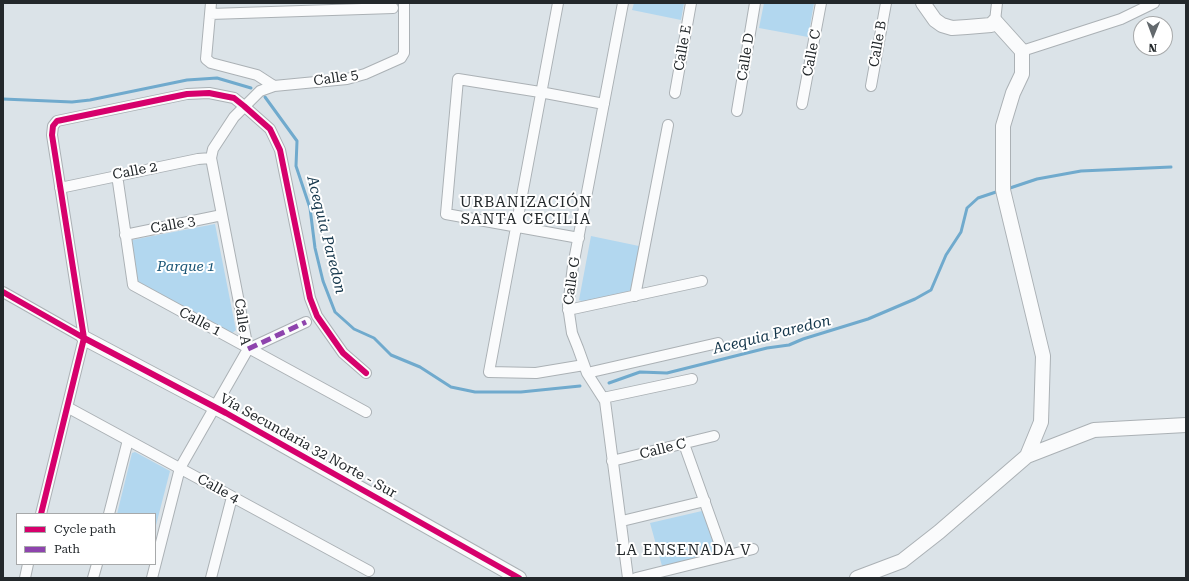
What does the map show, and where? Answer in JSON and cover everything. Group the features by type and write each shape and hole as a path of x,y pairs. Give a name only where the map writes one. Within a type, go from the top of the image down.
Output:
{"street":[{"path":"211,3 206,59 211,62 257,75 274,86"},
{"name":"Calle 5","path":"244,106 260,91 274,86 347,79 365,74 401,58 404,53 404,3"},
{"path":"558,3 540,92 517,227 489,372 536,373 586,369 718,343"},
{"name":"Calle G","path":"623,3 579,238 568,310 572,333 586,369 605,402 612,461 622,521 628,578"},
{"name":"Calle E","path":"675,93 691,3"},
{"name":"Calle D","path":"737,111 755,3"},
{"name":"Calle C","path":"802,104 821,3"},
{"name":"Calle B","path":"871,86 886,3"},
{"path":"923,3 935,20 942,25 952,28 991,25 995,22"},
{"path":"997,3 995,22 1022,50 1022,74 1013,93 1003,126 1003,190 1043,356 1041,422 1027,456"},
{"path":"1022,50 1121,19 1154,3"},
{"path":"210,14 393,8"},
{"path":"579,238 446,214 458,79 604,104"},
{"path":"41,513 84,338 52,135 53,126 57,121 187,94 214,94 234,98 244,106 270,129 280,150 310,298 317,316 343,353 366,373"},
{"path":"212,158 213,150 234,117 244,106"},
{"path":"635,296 668,125"},
{"name":"Calle 2","path":"60,188 116,175 198,159 212,158"},
{"name":"Calle A","path":"156,562 180,468 248,349 212,158"},
{"name":"Calle 1","path":"116,175 133,285 366,412"},
{"name":"Calle 3","path":"125,235 222,215"},
{"path":"568,310 702,281"},
{"path":"3,292 84,338"},
{"path":"248,349 306,322"},
{"name":"Vía Secundaria 32 Norte - Sur","path":"84,338 214,407 519,578"},
{"path":"603,398 692,379"},
{"name":"Calle 4","path":"67,407 369,571"},
{"path":"857,578 902,561 940,532 1027,456 1094,430 1186,425"},
{"name":"Calle C","path":"612,461 714,436"},
{"path":"109,513 128,440"},
{"path":"684,444 724,556"},
{"path":"211,578 232,497"},
{"path":"622,521 705,501"},
{"path":"636,578 753,549"},
{"path":"25,578 28,565"},
{"path":"93,578 97,565"},
{"name":"Calle A","path":"152,578 155,565"}],"green space":[{"path":"634,3 684,3 681,20 632,10"},
{"path":"764,3 814,3 808,37 759,28"},
{"name":"Parque 1","path":"215,224 236,330 231,334 138,283 132,240"},
{"path":"591,236 639,246 633,291 584,302 579,300"},
{"path":"135,452 170,471 156,525 156,513 117,513 132,453"},
{"path":"702,511 716,548 714,554 662,566 650,523"}],"waterway":[{"name":"Acequia Paredon","path":"3,99 72,102 90,100 187,80 217,78 251,88"},
{"name":"Acequia Paredon","path":"265,97 297,141 296,166 310,208 315,248 323,281 335,312 354,329 374,338 391,355 420,367 451,387 475,392 521,392 580,386"},
{"name":"Acequia Paredon","path":"1010,188 1037,179 1081,171 1171,167"},
{"name":"Acequia Paredon","path":"609,383 640,372 667,373 767,348 789,345 803,339 868,319 915,299 931,290 946,255 961,232 967,208 978,198 996,192"}],"marked path":[{"path":"248,349 306,322"}],"cycle path":[{"path":"41,513 84,338 52,135 53,126 57,121 187,94 209,93 234,98 244,106 270,129 280,150 310,298 317,316 343,353 366,373"},
{"path":"3,292 84,338 226,413 519,578"}],"district":[{"name":"URBANIZACIÓN SANTA CECILIA","path":"526,212"},
{"name":"LA ENSENADA V","path":"684,551"}]}
